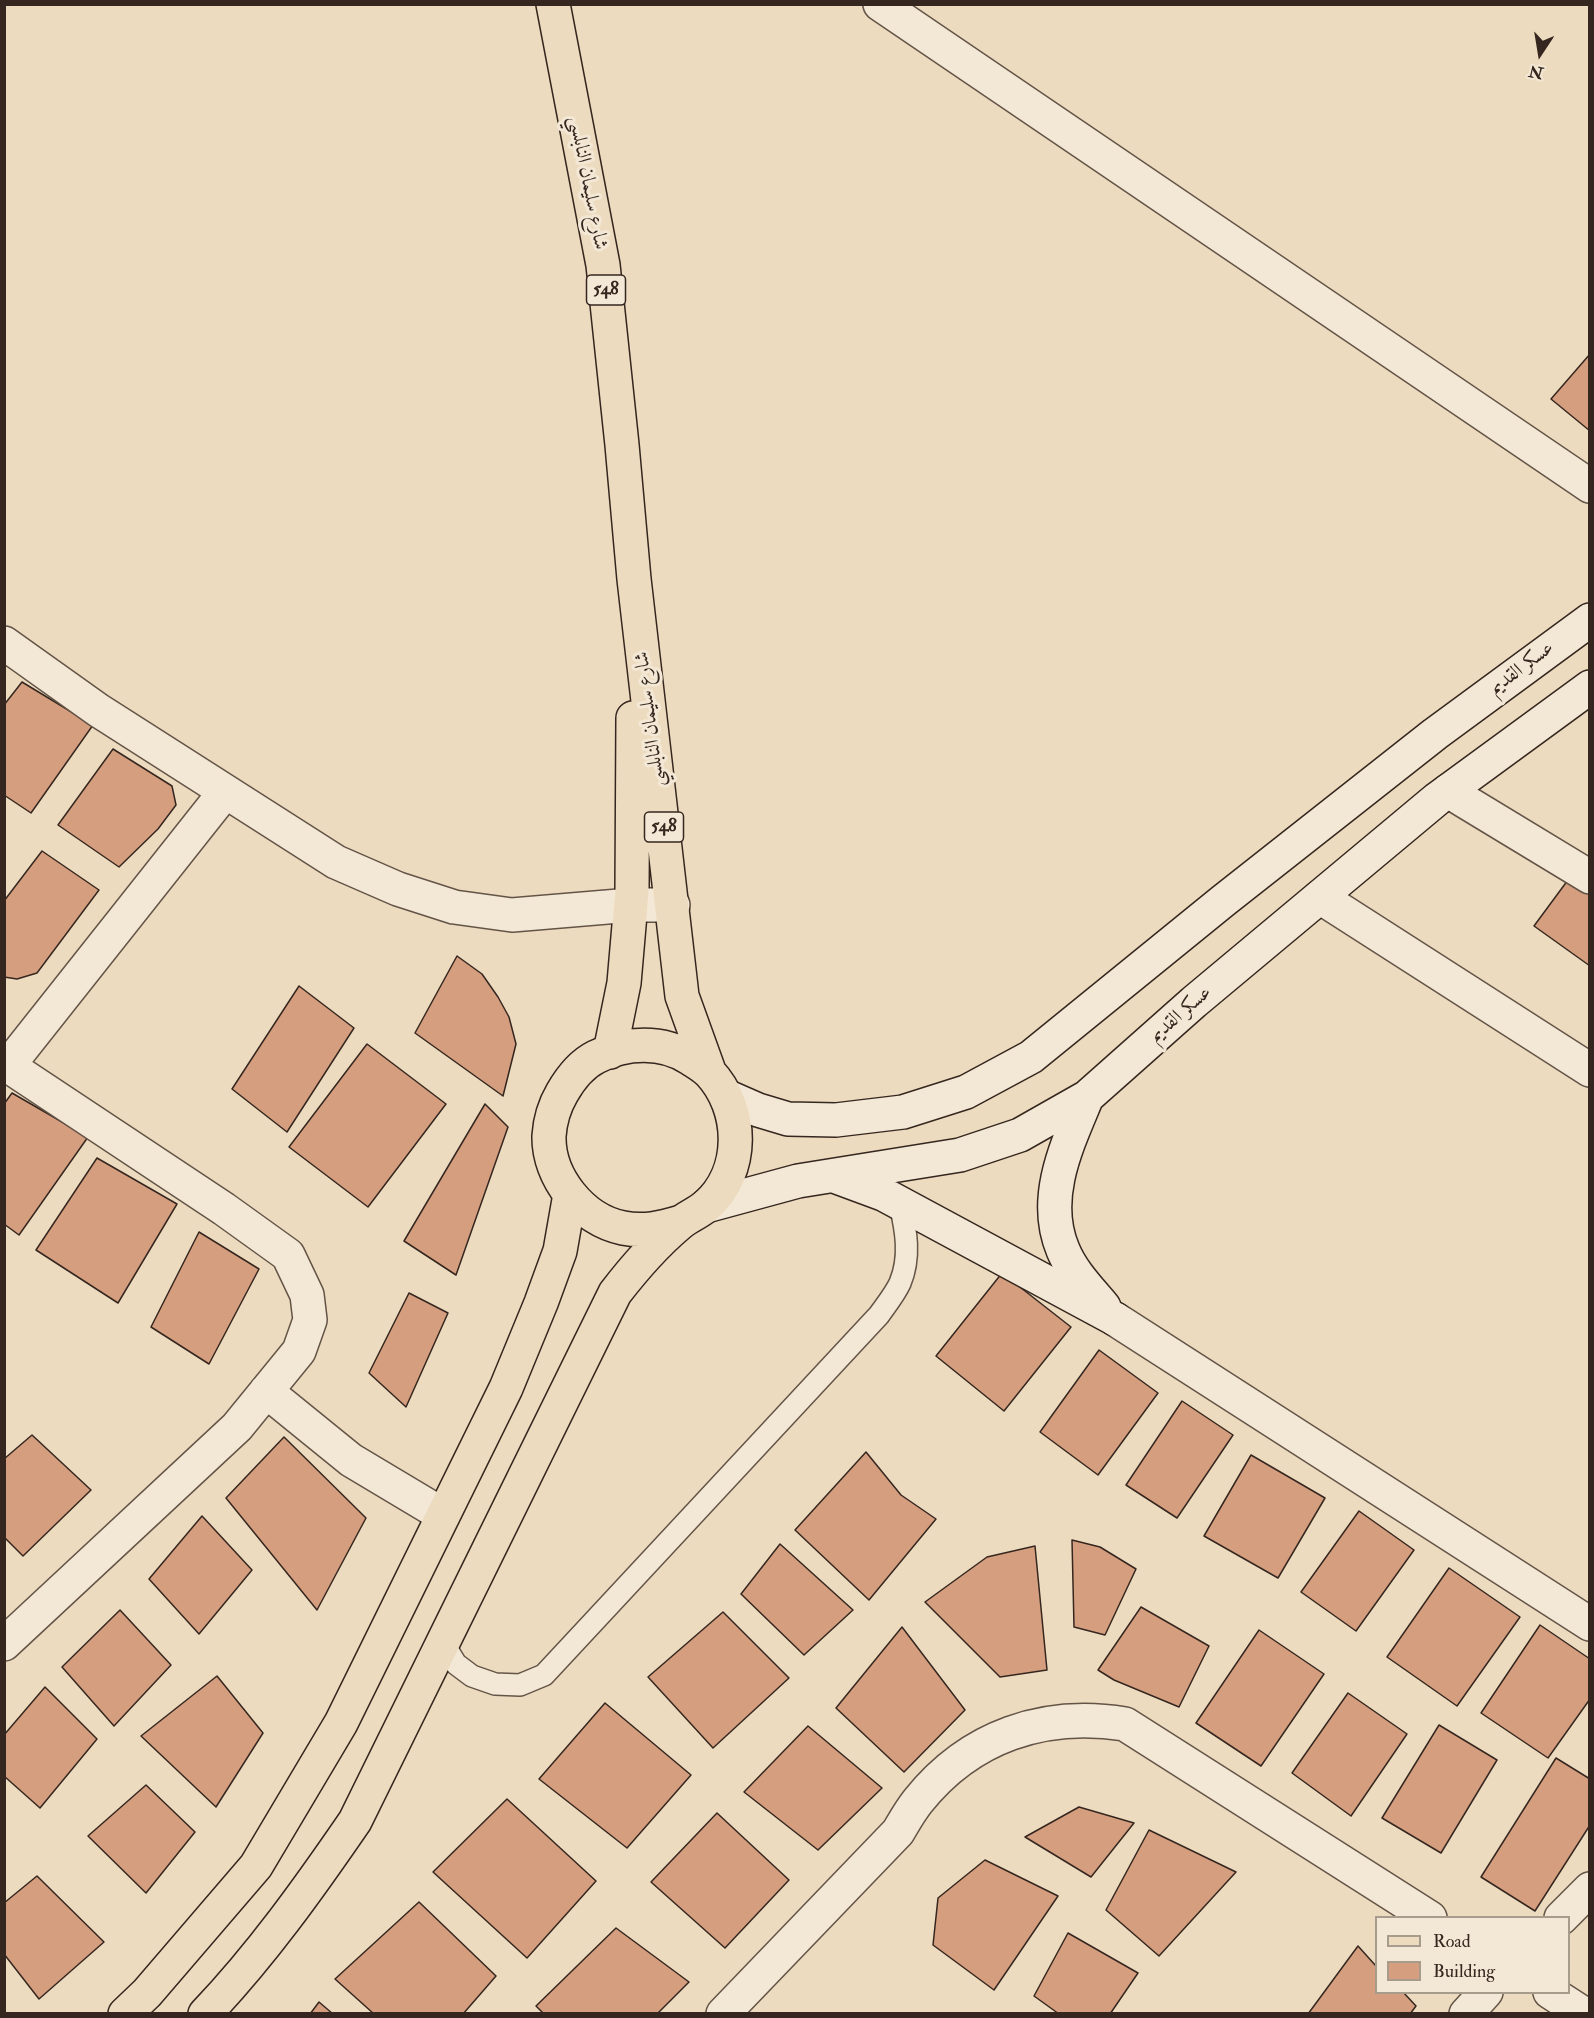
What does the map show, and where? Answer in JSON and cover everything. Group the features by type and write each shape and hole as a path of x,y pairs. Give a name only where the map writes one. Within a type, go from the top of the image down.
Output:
{"main road":[{"name":"شارع سليمان النابلسي","path":"553,4 603,265 634,579 682,996 718,1083"},
{"name":"شارع سليمان النابلسي","path":"609,1052 624,983 631,905 634,579"},
{"path":"206,2013 304,1895 355,1821 615,1293 642,1258 693,1214 725,1182 735,1154 735,1124 718,1083 684,1054 655,1045 624,1046 594,1058 571,1078 555,1105 549,1136 555,1167 570,1194 593,1216 621,1227 652,1230 693,1214"},
{"path":"125,2013 147,1993 256,1866 341,1723 506,1388 560,1251 570,1194"}],"street":[{"path":"880,4 1590,486"},
{"name":"عسكر القديم","path":"718,1083 758,1110 788,1119 836,1120 903,1112 966,1092 1031,1057 1223,901 1435,734 1590,620"},
{"path":"4,643 98,710 336,862 398,889 454,908 512,915 631,905 673,905"},
{"name":"عسكر القديم","path":"693,1214 798,1181 960,1155 1020,1135 1087,1097 1194,1002 1448,791 1590,687"},
{"path":"1448,791 1590,877"},
{"path":"4,1644 237,1427 299,1351 310,1320 307,1295 288,1255 224,1209 6,1064 225,792"},
{"path":"1320,897 1590,1070"},
{"path":"1087,1097 1062,1157 1056,1188 1055,1220 1063,1250 1079,1277 1115,1319"},
{"path":"835,1176 883,1194 1115,1319 1590,1624"},
{"path":"266,1391 351,1460 443,1515"},
{"path":"723,2013 898,1832 917,1802 937,1779 960,1759 986,1743 1014,1731 1043,1723 1074,1720 1125,1724 1428,1916"},
{"path":"1562,1916 1590,1889"},
{"path":"1466,2013 1484,1994"},
{"path":"1553,1994 1584,2013"}],"lane":[{"path":"443,1643 456,1664 472,1676 495,1684 520,1684 544,1675 879,1315 899,1284 906,1263 906,1231 900,1204"}],"building":[{"path":"1590,354 1590,431 1551,399"},
{"path":"22,682 93,725 31,813 4,795 4,705"},
{"path":"113,749 172,786 176,805 158,829 119,867 58,825"},
{"path":"42,851 99,890 37,973 17,979 4,977 4,901"},
{"path":"1579,865 1590,872 1590,966 1534,926"},
{"path":"457,956 482,974 509,1017 516,1044 503,1096 415,1033"},
{"path":"299,986 354,1028 287,1132 232,1089"},
{"path":"367,1044 446,1104 368,1207 289,1147"},
{"path":"12,1093 88,1137 19,1235 4,1224 4,1104"},
{"path":"485,1104 508,1127 456,1275 404,1241"},
{"path":"97,1158 177,1204 118,1303 36,1250"},
{"path":"199,1232 259,1269 209,1364 151,1327"},
{"path":"1002,1273 1071,1327 1004,1411 936,1356"},
{"path":"409,1293 448,1313 406,1407 369,1373"},
{"path":"1099,1350 1158,1393 1098,1475 1040,1432"},
{"path":"1182,1401 1233,1435 1177,1518 1126,1485"},
{"path":"32,1435 91,1490 23,1556 4,1537 4,1459"},
{"path":"284,1437 366,1518 317,1610 226,1498"},
{"path":"866,1452 901,1495 936,1519 869,1600 795,1530"},
{"path":"1251,1455 1325,1498 1278,1578 1204,1536"},
{"path":"1359,1511 1414,1550 1356,1631 1301,1592"},
{"path":"202,1516 252,1570 199,1634 149,1579"},
{"path":"1072,1540 1100,1547 1136,1569 1105,1635 1074,1627"},
{"path":"780,1544 853,1610 804,1655 741,1594"},
{"path":"1035,1546 1047,1670 1000,1677 925,1602 987,1557"},
{"path":"1449,1568 1520,1617 1457,1706 1387,1657"},
{"path":"1141,1607 1209,1646 1179,1707 1114,1680 1098,1670"},
{"path":"120,1610 171,1665 114,1726 62,1667"},
{"path":"723,1612 789,1678 713,1748 648,1677"},
{"path":"1540,1625 1590,1659 1590,1699 1548,1758 1481,1713"},
{"path":"902,1627 965,1710 904,1772 836,1708"},
{"path":"1259,1630 1324,1674 1261,1766 1196,1723"},
{"path":"217,1676 263,1733 216,1807 141,1736"},
{"path":"45,1687 97,1739 40,1808 4,1776 4,1735"},
{"path":"1348,1693 1407,1734 1351,1816 1292,1773"},
{"path":"605,1703 691,1775 627,1848 539,1779"},
{"path":"1439,1725 1497,1760 1441,1853 1382,1818"},
{"path":"808,1726 882,1788 818,1850 744,1792"},
{"path":"1556,1758 1590,1779 1590,1825 1535,1911 1481,1877"},
{"path":"146,1785 195,1832 146,1893 88,1836"},
{"path":"507,1799 596,1881 527,1958 433,1872"},
{"path":"1079,1807 1134,1823 1091,1877 1025,1837"},
{"path":"717,1813 789,1880 725,1948 651,1882"},
{"path":"1149,1830 1236,1872 1159,1956 1106,1910"},
{"path":"985,1860 1058,1896 994,1990 933,1945 938,1898"},
{"path":"37,1876 104,1942 39,1999 4,1954 4,1903"},
{"path":"419,1902 496,1976 463,2014 374,2014 335,1979"},
{"path":"616,1928 689,1982 657,2014 544,2014 536,2006"},
{"path":"1068,1933 1138,1973 1110,2014 1059,2014 1034,1996"},
{"path":"1358,1946 1375,1965 1375,1994 1405,1994 1416,2006 1410,2014 1308,2014"},
{"path":"319,2002 333,2014 310,2014"}]}
